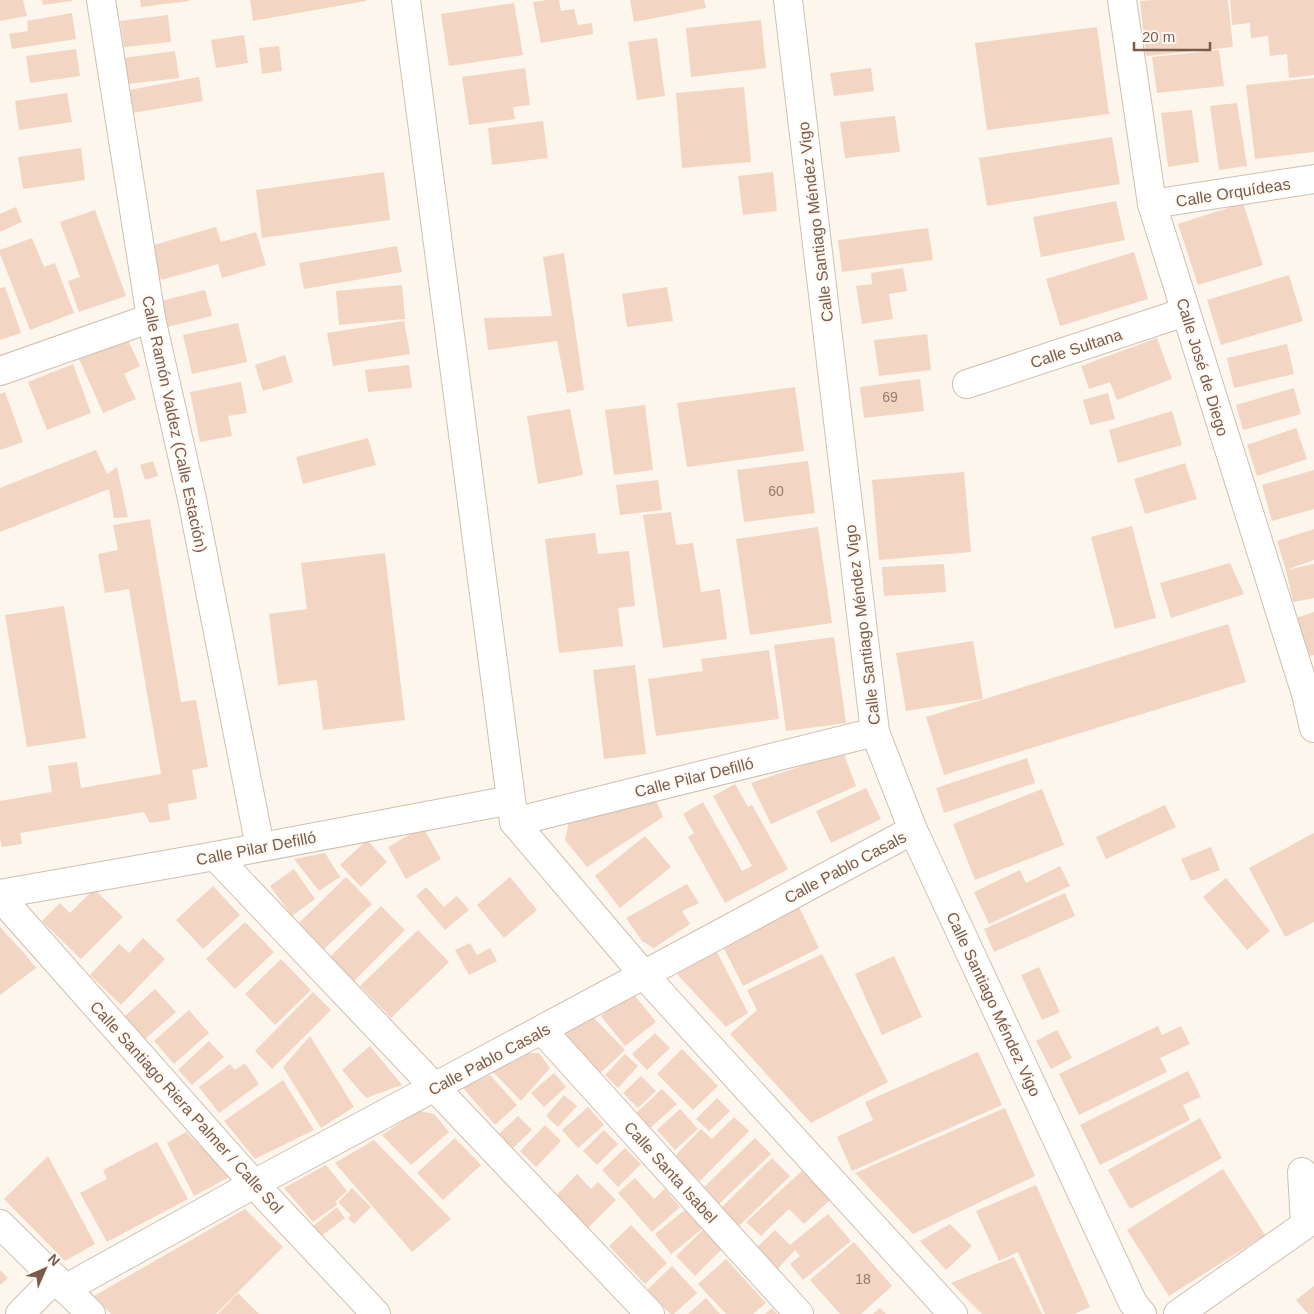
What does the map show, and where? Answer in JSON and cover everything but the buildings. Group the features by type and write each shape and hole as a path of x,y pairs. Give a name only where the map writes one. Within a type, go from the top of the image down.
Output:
{"street":[{"name":"Calle Ramón Valdez (Calle Estación)","path":"101,0 151,318 192,499 260,847"},
{"path":"406,0 512,811 644,975 953,1314"},
{"name":"Calle Santiago Méndez Vigo","path":"788,0 796,53 874,732 913,830 1133,1302 1142,1314"},
{"name":"Calle José de Diego","path":"1122,0 1152,204 1185,312 1310,692 1314,728"},
{"name":"Calle Orquídeas","path":"1152,204 1314,179"},
{"name":"Calle Sultana","path":"967,384 1185,312"},
{"path":"0,371 151,318"},
{"name":"Calle Pilar Defilló","path":"0,896 260,847 512,811 874,732"},
{"name":"Calle Pablo Casals","path":"20,1314 60,1284 435,1088 913,830"},
{"path":"215,856 650,1314"},
{"name":"Calle Santiago Riera Palmer / Calle Sol","path":"0,896 254,1184 376,1314"},
{"name":"Calle Santa Isabel","path":"542,1030 799,1314"},
{"path":"1178,1314 1304,1225 1302,1172"},
{"path":"0,1224 91,1314"}]}
